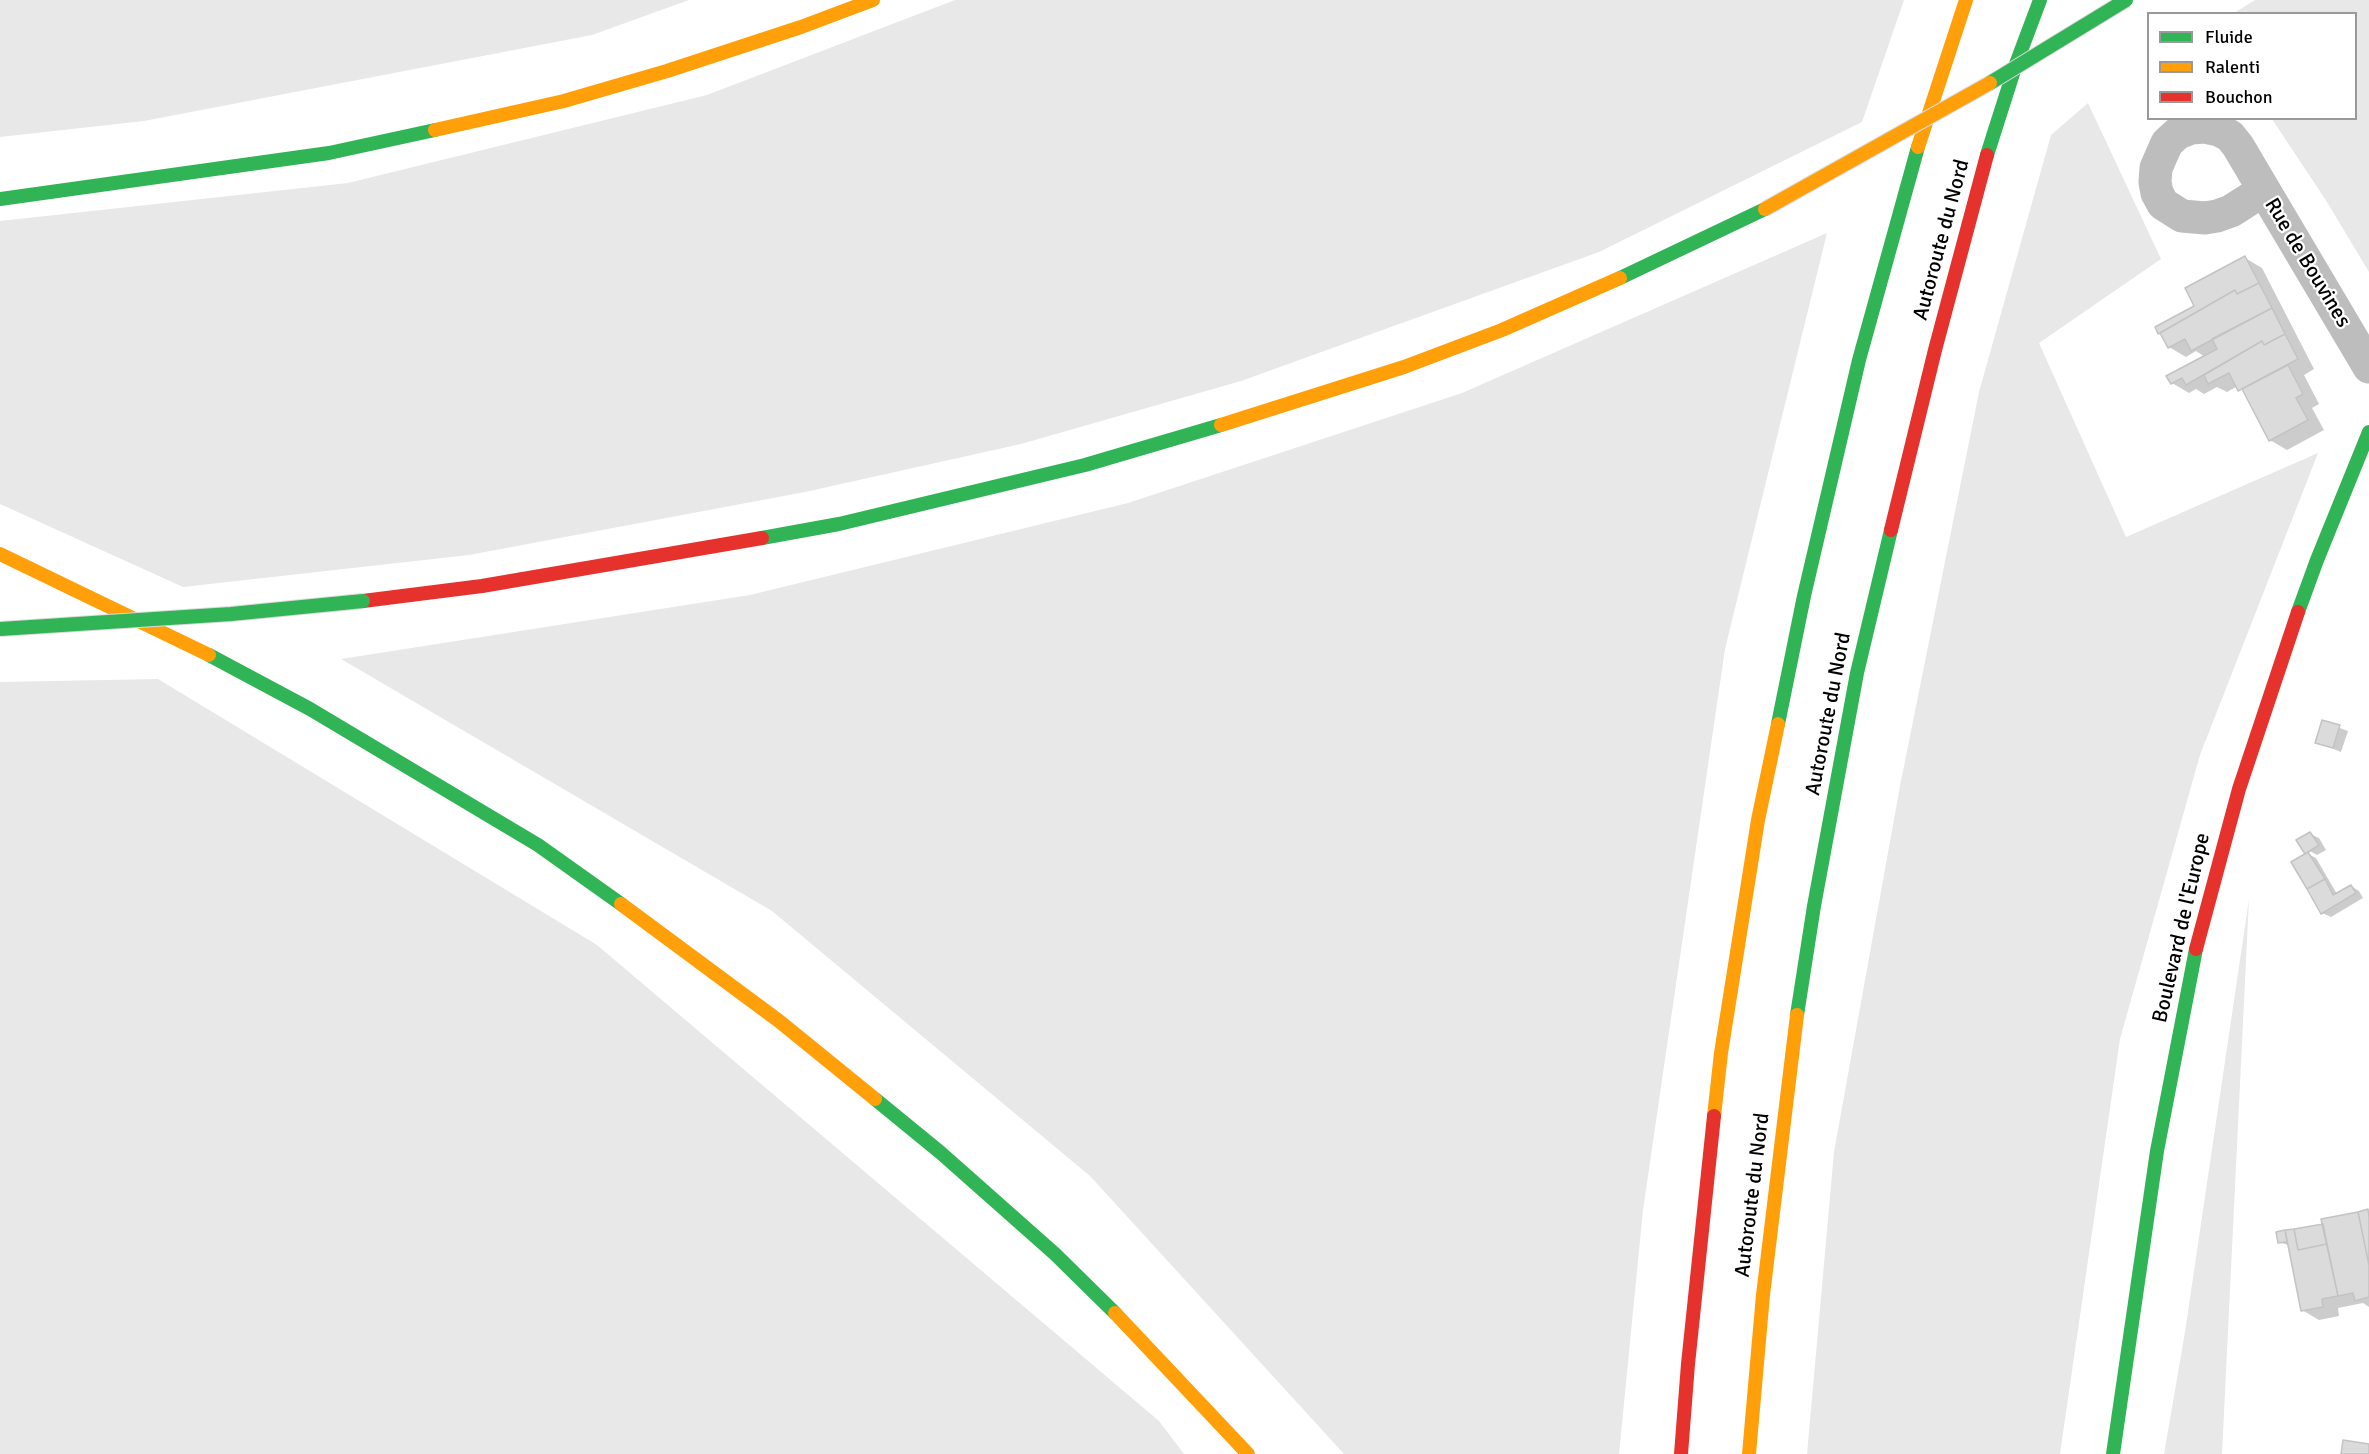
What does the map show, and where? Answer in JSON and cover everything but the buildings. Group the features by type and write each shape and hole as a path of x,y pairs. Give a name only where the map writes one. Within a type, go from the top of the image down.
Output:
{"main road":[{"path":"0,199 329,153 456,126 564,101 667,71 801,27 873,0"},
{"path":"1681,1454 1712,1130 1723,1042 1758,820 1804,596 1859,360 1914,160 1966,0"},
{"name":"Autoroute du Nord","path":"1749,1454 1763,1295 1790,1062 1816,896 1857,673 1935,350 1981,172 2016,64 2040,0"},
{"path":"0,629 231,614 363,601 584,571 839,524 1085,465 1317,396 1404,367 1502,330 1674,254 1765,209 1980,89 2126,0"},
{"name":"Boulevard de l'Europe","path":"2113,1454 2157,1151 2200,931 2239,789 2276,673 2317,560 2369,432"},
{"path":"0,554 185,642 310,709 538,845 661,932 867,1091 999,1204 1112,1310 1248,1454"}],"street":[{"name":"Rue de Bouvines","path":"2264,190 2369,368"}],"shaded area":[{"path":"0,0 689,0 592,35 144,121 0,137"},
{"path":"955,0 1904,0 1862,122 1599,252 1241,381 1021,444 805,492 469,555 183,587 0,504 0,221 348,183 707,95"},
{"path":"2255,0 2369,0 2369,272 2327,202 2273,120 2357,120 2357,12 2236,12"},
{"path":"2088,103 2161,259 2039,343 2126,537 2318,453 2200,755 2120,1039 2060,1454 1807,1454 1834,1152 1900,786 1979,392 2051,135"},
{"path":"1827,233 1725,649 1643,1210 1619,1454 1344,1454 1090,1176 772,911 341,659 750,595 1128,503 1462,393"},
{"path":"158,679 597,945 1159,1421 1184,1454 0,1454 0,682"},
{"path":"2249,899 2222,1454 2164,1454 2185,1332"}],"traffic: fast":[{"path":"1987,155 2016,64 2040,0"},
{"path":"1990,83 2126,0"},
{"path":"0,199 329,153 435,130"},
{"path":"1778,724 1804,596 1859,360 1918,147"},
{"path":"1620,278 1765,209"},
{"path":"762,538 839,524 1085,465 1221,425"},
{"path":"2298,612 2369,432"},
{"path":"1797,1015 1814,906 1857,673 1891,530"},
{"path":"0,629 231,614 363,601"},
{"path":"209,655 310,709 538,845 621,904"},
{"path":"2113,1454 2157,1151 2196,949"},
{"path":"875,1099 941,1153 1055,1254 1115,1313"}],"traffic: slow":[{"path":"435,130 564,101 667,71 801,27 873,0"},
{"path":"1918,147 1966,0"},
{"path":"1765,209 1990,83"},
{"path":"1221,425 1404,367 1502,330 1620,278"},
{"path":"0,554 209,655"},
{"path":"1714,1116 1721,1053 1758,820 1778,724"},
{"path":"621,904 779,1021 875,1099"},
{"path":"1749,1454 1763,1295 1797,1015"},
{"path":"1115,1313 1248,1454"}],"traffic: jam":[{"path":"1891,530 1935,350 1987,155"},
{"path":"363,601 482,586 762,538"},
{"path":"2196,949 2239,789 2298,612"},
{"path":"1681,1454 1714,1116"}]}
